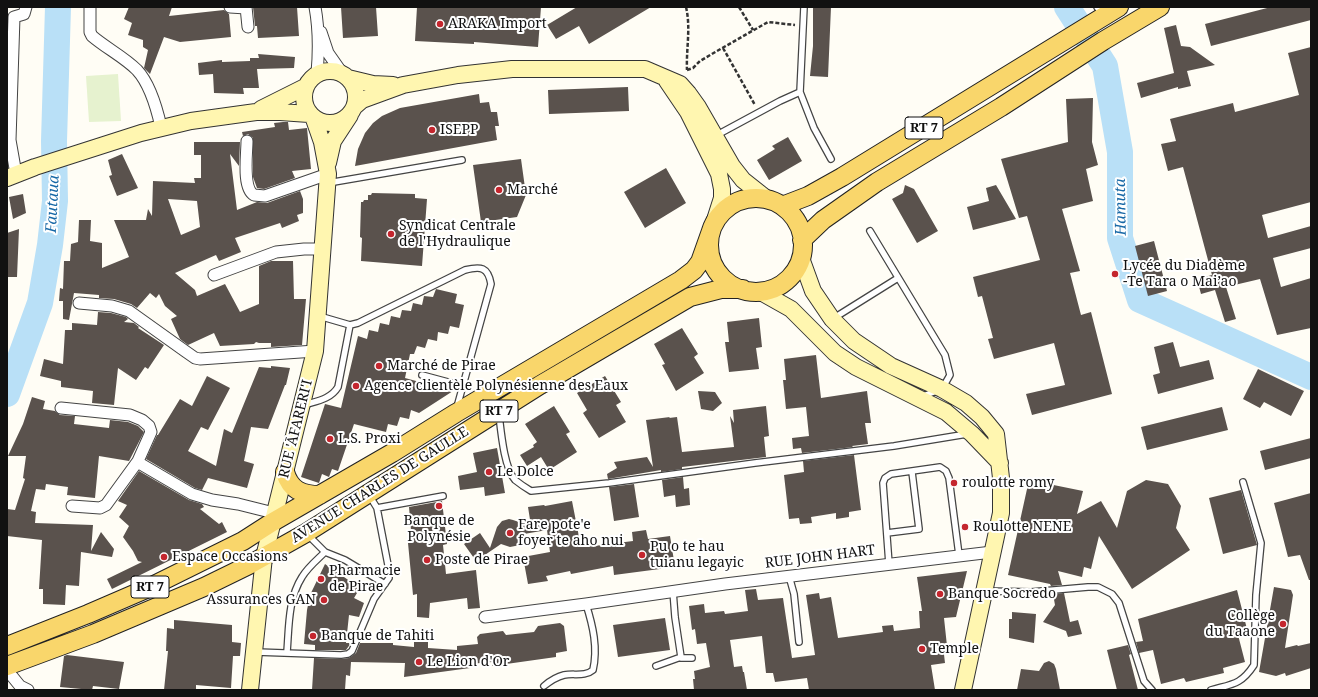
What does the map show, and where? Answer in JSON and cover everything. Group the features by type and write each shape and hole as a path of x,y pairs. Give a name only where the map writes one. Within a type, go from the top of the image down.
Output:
{"main road":[{"name":"RT 7","path":"775,202 808,196 842,177 1063,42 1097,16 1120,7"},
{"name":"RT 7","path":"802,240 823,220 877,182 1001,107 1103,41 1160,7"},
{"path":"11,176 161,127 190,121 256,112 280,112 312,117 322,123 332,124 342,121 362,100 403,85 458,75 512,69 645,69 680,84 688,93 732,166 743,180 775,202"},
{"path":"256,112 305,86 312,77 317,74 329,70 373,84 403,85"},
{"path":"345,75 354,86 356,96 352,111"},
{"path":"664,76 688,112 719,174 722,198 713,226 709,249 714,267 726,281 751,290 790,309 836,353 856,367 946,412 972,434 1000,463"},
{"path":"305,86 303,101 312,117"},
{"name":"RUE 'ĀFARERI'I","path":"250,690 264,557 272,518 315,351 328,175 333,141 352,111"},
{"name":"RUE 'ĀFARERI'I","path":"312,117 322,142 328,175"},
{"name":"RT 7","path":"713,226 722,212 738,201 758,198 775,202 788,210 796,220 801,232 802,240 801,258 794,271 785,281 773,288 751,290"},
{"name":"AVENUE CHARLES DE GAULLE","path":"7,646 88,614 166,580 244,541 272,518 320,495 681,280 694,270 700,262 713,226"},
{"path":"801,258 813,291 832,319 854,341 891,366 942,389 966,403 982,417 996,434 1002,478 1001,513 963,690"},
{"name":"AVENUE CHARLES DE GAULLE","path":"7,666 93,634 197,590 264,557 306,533 373,501 498,411 690,297 721,289 751,290"},
{"path":"285,472 290,485 299,491 310,495 320,495"}],"street":[{"path":"11,176 10,17 24,14 26,7"},
{"path":"90,7 90,32 92,36 135,68 142,76 157,112 161,127"},
{"path":"230,7 246,8 248,27"},
{"path":"315,7 328,53 345,75"},
{"path":"317,74 318,22"},
{"path":"247,141 247,180 248,189 252,194 265,196 328,175"},
{"path":"214,274 276,252 304,249 323,249"},
{"path":"79,303 112,306 129,311 195,358 200,359 315,351"},
{"path":"61,408 130,415 142,420 149,426 151,432 138,461 106,505 100,508 72,506"},
{"path":"138,461 192,494 212,500 238,504 272,518"},
{"name":"RUE JOHN HART","path":"486,617 789,576 992,552"},
{"path":"7,670 20,686 28,690"}],"lane":[{"path":"804,7 800,92 814,128 831,159"},
{"path":"715,136 800,92"},
{"path":"328,175 462,160"},
{"path":"870,231 945,355 950,375 942,389 917,398"},
{"path":"318,316 350,324 358,323 465,270 476,267 485,270 489,275 491,284 456,413"},
{"path":"832,319 898,278"},
{"path":"302,406 335,394 338,387 350,324"},
{"path":"422,375 463,386"},
{"path":"498,411 502,442 507,464 514,479 531,491 610,484 755,463 894,446 972,434"},
{"path":"889,564 882,484 885,478 890,474 940,467 946,471 949,478 959,555"},
{"path":"887,534 919,529 912,472"},
{"path":"1211,690 1238,683 1248,674 1254,665 1256,595 1261,543 1244,482"},
{"path":"254,652 348,654 352,650 374,599 389,578 388,565 373,501 443,496"},
{"path":"306,533 325,552 345,560 385,584"},
{"path":"287,652 293,599 302,578 311,565 325,552"},
{"path":"789,576 794,594 799,642"},
{"path":"984,591 1031,592 1098,587 1112,594 1119,603 1144,681 1152,690"},
{"path":"673,591 681,658"},
{"path":"544,686 550,681 564,675 586,675 593,670 595,660 595,643 592,622 586,604"},
{"path":"656,666 681,658 692,658"}],"path":[{"path":"686,7 689,35 687,70"},
{"path":"739,7 753,30"},
{"path":"664,76 687,70 768,22 791,26 803,24"},
{"path":"723,48 759,112"}],"green space":[{"path":"118,74 121,121 89,122 86,76"}],"building":[{"path":"129,7 172,7 169,16 224,10 229,14 231,37 180,42 164,37 150,74 144,68 148,50 143,47 143,40 128,35 132,23 124,19"},
{"path":"253,7 297,7 299,36 258,38"},
{"path":"341,7 376,7 378,36 343,38"},
{"path":"417,7 541,7 538,47 474,42 474,44 415,41"},
{"path":"577,7 651,7 589,44 579,26 556,39 547,25"},
{"path":"813,7 831,7 828,77 810,76 813,46"},
{"path":"1271,7 1311,7 1311,20 1211,46 1205,24"},
{"path":"1176,25 1181,46 1190,47 1215,65 1187,71 1191,86 1178,89 1178,87 1141,98 1137,83 1174,73 1164,28"},
{"path":"1311,47 1311,202 1262,215 1268,238 1311,226 1311,248 1273,258 1281,287 1311,278 1311,328 1277,335 1260,279 1226,287 1236,319 1225,322 1215,290 1201,294 1197,279 1212,275 1183,167 1168,171 1161,144 1176,141 1170,119 1233,103 1235,112 1299,95 1288,53"},
{"path":"258,54 295,57 294,68 257,69 259,88 243,88 244,94 214,93 213,74 199,75 198,63 222,60 222,62 250,61 250,58 259,58"},
{"path":"628,87 629,111 549,114 548,90"},
{"name":"ISEPP","path":"479,94 480,103 489,102 491,112 497,112 499,126 495,126 497,140 355,166 358,149 365,133 373,123 382,116 400,108"},
{"path":"1093,98 1092,142 1098,165 1086,169 1093,201 1062,209 1080,271 1070,273 1081,315 1091,312 1112,394 1032,415 1026,394 1065,385 1054,343 994,359 988,339 993,338 982,296 978,297 973,277 1040,260 1027,216 1019,218 1001,159 1068,142 1066,99"},
{"path":"288,122 289,130 307,128 311,169 292,171 295,178 264,189 257,188 253,177 253,138 248,134 243,136 242,132 275,127 274,123"},
{"path":"788,137 802,161 769,180 757,160 775,149 772,146"},
{"path":"194,142 240,142 239,166 230,154 237,210 257,202 267,203 300,191 303,199 303,213 297,215 299,221 282,228 280,223 235,238 241,252 219,261 216,255 175,273 195,290 197,296 225,284 240,312 259,304 259,266 271,261 293,261 294,299 306,299 302,345 271,347 271,343 256,342 254,344 220,346 214,333 188,345 180,339 171,319 177,316 165,306 159,294 156,298 150,293 137,308 131,304 114,299 99,298 99,295 74,293 69,320 63,319 63,301 59,301 60,288 63,289 64,261 70,261 71,244 78,242 79,220 91,220 90,241 102,243 102,268 129,257 114,220 146,220 148,209 152,216 153,181 195,183 194,178 201,178 201,155 194,155","holes":["168,199 197,201 200,227 181,235"]},
{"path":"122,154 138,188 117,196 109,176 112,175 108,160"},
{"path":"521,159 526,195 517,217 481,222 473,165"},
{"path":"666,168 686,203 645,228 624,192"},
{"path":"905,185 914,189 938,231 917,243 892,199 903,193"},
{"path":"996,185 1016,219 973,230 967,207 989,201 986,188"},
{"name":"Syndicat Centrale de l'Hydraulique","path":"372,193 415,194 415,198 427,199 422,266 361,261 361,202 368,200 368,195 371,195"},
{"path":"23,194 26,213 13,219 9,197"},
{"path":"19,229 17,277 7,277 7,233"},
{"path":"1154,241 1167,291 1148,296 1135,246"},
{"name":"Marché de Pirae","path":"436,289 457,294 455,303 464,305 459,328 450,326 448,334 438,332 437,341 428,339 425,348 417,346 414,354 410,354 405,378 453,391 419,413 411,410 409,419 400,417 397,426 388,424 386,432 354,424 338,471 332,469 329,477 322,474 319,483 301,477 325,404 341,408 358,336 367,339 369,330 378,332 380,323 389,325 391,316 400,318 402,310 411,311 413,303 422,305 424,296 433,297"},
{"path":"98,312 111,313 126,317 128,319 124,322 134,323 139,327 138,328 164,345 148,369 145,367 136,380 118,368 114,405 92,403 93,391 61,387 61,381 40,376 44,359 63,364 65,330 72,330 72,323 97,325"},
{"path":"759,318 762,347 756,348 759,369 729,372 725,342 729,342 727,322"},
{"path":"682,328 698,354 694,357 704,373 676,391 662,365 665,364 654,344"},
{"path":"1173,342 1180,367 1209,360 1214,379 1158,394 1153,375 1160,373 1154,347"},
{"path":"816,355 821,398 867,391 871,423 865,423 868,444 802,453 801,448 793,449 792,438 809,436 806,407 786,409 783,380 786,380 784,359"},
{"path":"271,366 290,368 286,385 268,429 251,427 244,461 254,464 247,488 208,478 202,490 195,488 146,459 157,435 180,399 192,406 207,376 230,388 208,430 201,427 188,451 216,466 224,429 232,433 259,367 271,368"},
{"path":"1258,369 1304,391 1291,416 1264,402 1260,408 1243,399"},
{"path":"605,376 621,402 616,405 626,422 599,438 583,413 587,410 577,393"},
{"path":"698,391 715,392 722,403 713,411 701,409"},
{"path":"32,397 45,401 43,409 55,411 60,415 75,416 74,424 109,428 110,420 128,422 138,426 144,432 129,461 99,456 95,498 67,495 68,487 46,484 45,490 36,489 31,511 36,512 35,523 93,525 91,551 101,532 114,549 112,557 81,552 79,586 66,585 65,605 43,604 43,589 39,589 42,540 7,536 7,509 15,510 25,479 23,478 26,456 8,456 23,424"},
{"path":"554,406 570,432 566,434 577,452 549,470 541,457 527,466 520,455 534,447 533,445 537,442 525,424"},
{"path":"766,406 769,436 764,437 766,457 682,467 682,469 661,472 661,470 608,479 607,474 617,468 614,462 647,457 653,467 646,420 677,417 682,452 734,447 730,416 734,423 733,410"},
{"path":"1222,407 1228,430 1147,450 1141,427"},
{"path":"1311,438 1311,458 1265,470 1260,451"},
{"path":"497,448 505,493 485,496 484,487 460,490 458,476 477,472 473,453"},
{"path":"854,455 861,510 849,512 849,517 836,519 836,513 811,517 812,523 800,524 799,518 789,519 784,475 804,472 803,461"},
{"path":"139,471 189,500 202,504 204,507 200,509 219,524 222,522 227,532 112,589 107,579 142,562 138,561 123,537 129,526 119,517 127,505 118,501"},
{"path":"683,477 684,489 689,488 690,505 676,507 675,495 664,497 662,480"},
{"path":"1029,480 1083,491 1077,514 1101,501 1117,528 1127,491 1146,480 1168,484 1181,506 1176,528 1190,550 1132,589 1099,536 1091,569 1084,567 1082,577 1058,571 1062,585 1051,586 1050,584 1008,575"},
{"path":"634,484 639,517 614,521 609,487"},
{"path":"1241,490 1257,545 1223,554 1209,498"},
{"path":"1311,493 1311,580 1309,580 1300,555 1288,557 1274,503"},
{"name":"Poste de Pirae","path":"442,501 447,544 443,545 446,574 476,570 480,608 468,609 467,598 430,603 429,618 417,617 417,594 413,595 408,543 412,542 409,507"},
{"path":"572,501 580,542 593,540 594,546 633,541 632,532 646,530 648,539 670,536 675,567 614,575 613,566 571,574 570,571 546,576 548,581 528,584 523,557 550,552 547,530 524,534 520,545 510,547 501,544 476,561 464,544 480,533 490,548 497,527 502,521 509,519 531,526 528,507 545,506"},
{"path":"325,564 360,588 354,598 364,603 359,617 349,615 346,643 351,643 346,650 315,650 315,645 304,644 310,595"},
{"path":"967,571 956,617 944,618 947,646 943,646 945,663 931,665 935,690 809,690 807,678 775,682 773,673 766,673 762,636 730,640 734,667 742,666 747,690 694,690 694,671 710,667 706,643 697,644 695,629 692,630 689,606 704,604 705,613 724,611 725,614 748,611 745,590 756,589 758,600 783,598 792,658 815,655 806,595 819,593 820,599 831,597 838,638 883,632 882,626 893,625 894,631 920,628 919,611 922,611 917,577"},
{"path":"1274,587 1291,590 1293,595 1285,648 1311,643 1311,668 1286,676 1285,673 1276,676 1259,672"},
{"path":"1237,590 1247,629 1237,631 1245,662 1223,668 1224,673 1186,682 1184,678 1161,684 1153,650 1139,653 1136,642 1143,641 1138,619"},
{"path":"1064,593 1070,622 1078,620 1082,634 1068,637 1066,631 1043,622 1055,605 1053,594"},
{"path":"1012,612 1036,614 1034,643 1009,638 1009,619 1012,619"},
{"path":"665,618 670,650 618,657 613,625"},
{"path":"174,620 232,625 232,642 241,643 240,656 233,656 231,688 196,685 196,690 164,690 168,651 166,651 167,628 174,629"},
{"path":"560,623 564,626 567,651 556,653 556,657 492,666 492,662 469,664 470,668 404,677 405,663 351,662 350,676 346,675 345,690 312,690 314,658 349,658 356,653 360,643 393,643 393,645 414,647 414,642 428,642 428,648 457,650 457,646 478,644 477,637 480,634 503,631 506,635 534,632 538,626"},
{"path":"1128,645 1138,690 1117,690 1107,650"},
{"path":"67,655 124,662 119,689 93,686 92,690 60,687 64,656"},
{"path":"1049,661 1054,664 1056,669 1060,690 1017,690 1021,669 1039,671 1044,663"}],"waterway":[{"name":"Fautaua","path":"7,394 40,303 50,245 55,201 54,141 58,7"},
{"name":"Hamuta","path":"1067,7 1105,66 1120,152 1120,238 1140,300 1311,377"}],"place":[{"name":"ARAKA Import","path":"440,24"},
{"name":"ISEPP","path":"432,130"},
{"name":"Marché","path":"499,190"},
{"name":"Syndicat Centrale de l'Hydraulique","path":"391,234"},
{"name":"Lycée du Diadème -Te Tara o Mai’ao","path":"1115,274"},
{"name":"Marché de Pirae","path":"379,366"},
{"name":"Agence clientèle Polynésienne des Eaux","path":"356,386"},
{"name":"L.S. Proxi","path":"330,439"},
{"name":"Le Dolce","path":"489,472"},
{"name":"roulotte romy","path":"954,483"},
{"name":"Banque de Polynésie","path":"439,506"},
{"name":"Roulotte NENE","path":"965,527"},
{"name":"Fare pote'e foyer te aho nui","path":"510,533"},
{"name":"Pu o te hau tuianu legayic","path":"642,555"},
{"name":"Espace Occasions","path":"164,557"},
{"name":"Poste de Pirae","path":"427,560"},
{"name":"Pharmacie de Pirae","path":"321,579"},
{"name":"Banque Socredo","path":"940,594"},
{"name":"Assurances GAN","path":"324,600"},
{"name":"Collège du Taaone","path":"1283,624"},
{"name":"Banque de Tahiti","path":"313,636"},
{"name":"Temple","path":"922,649"},
{"name":"Le Lion d'Or","path":"419,662"}]}
